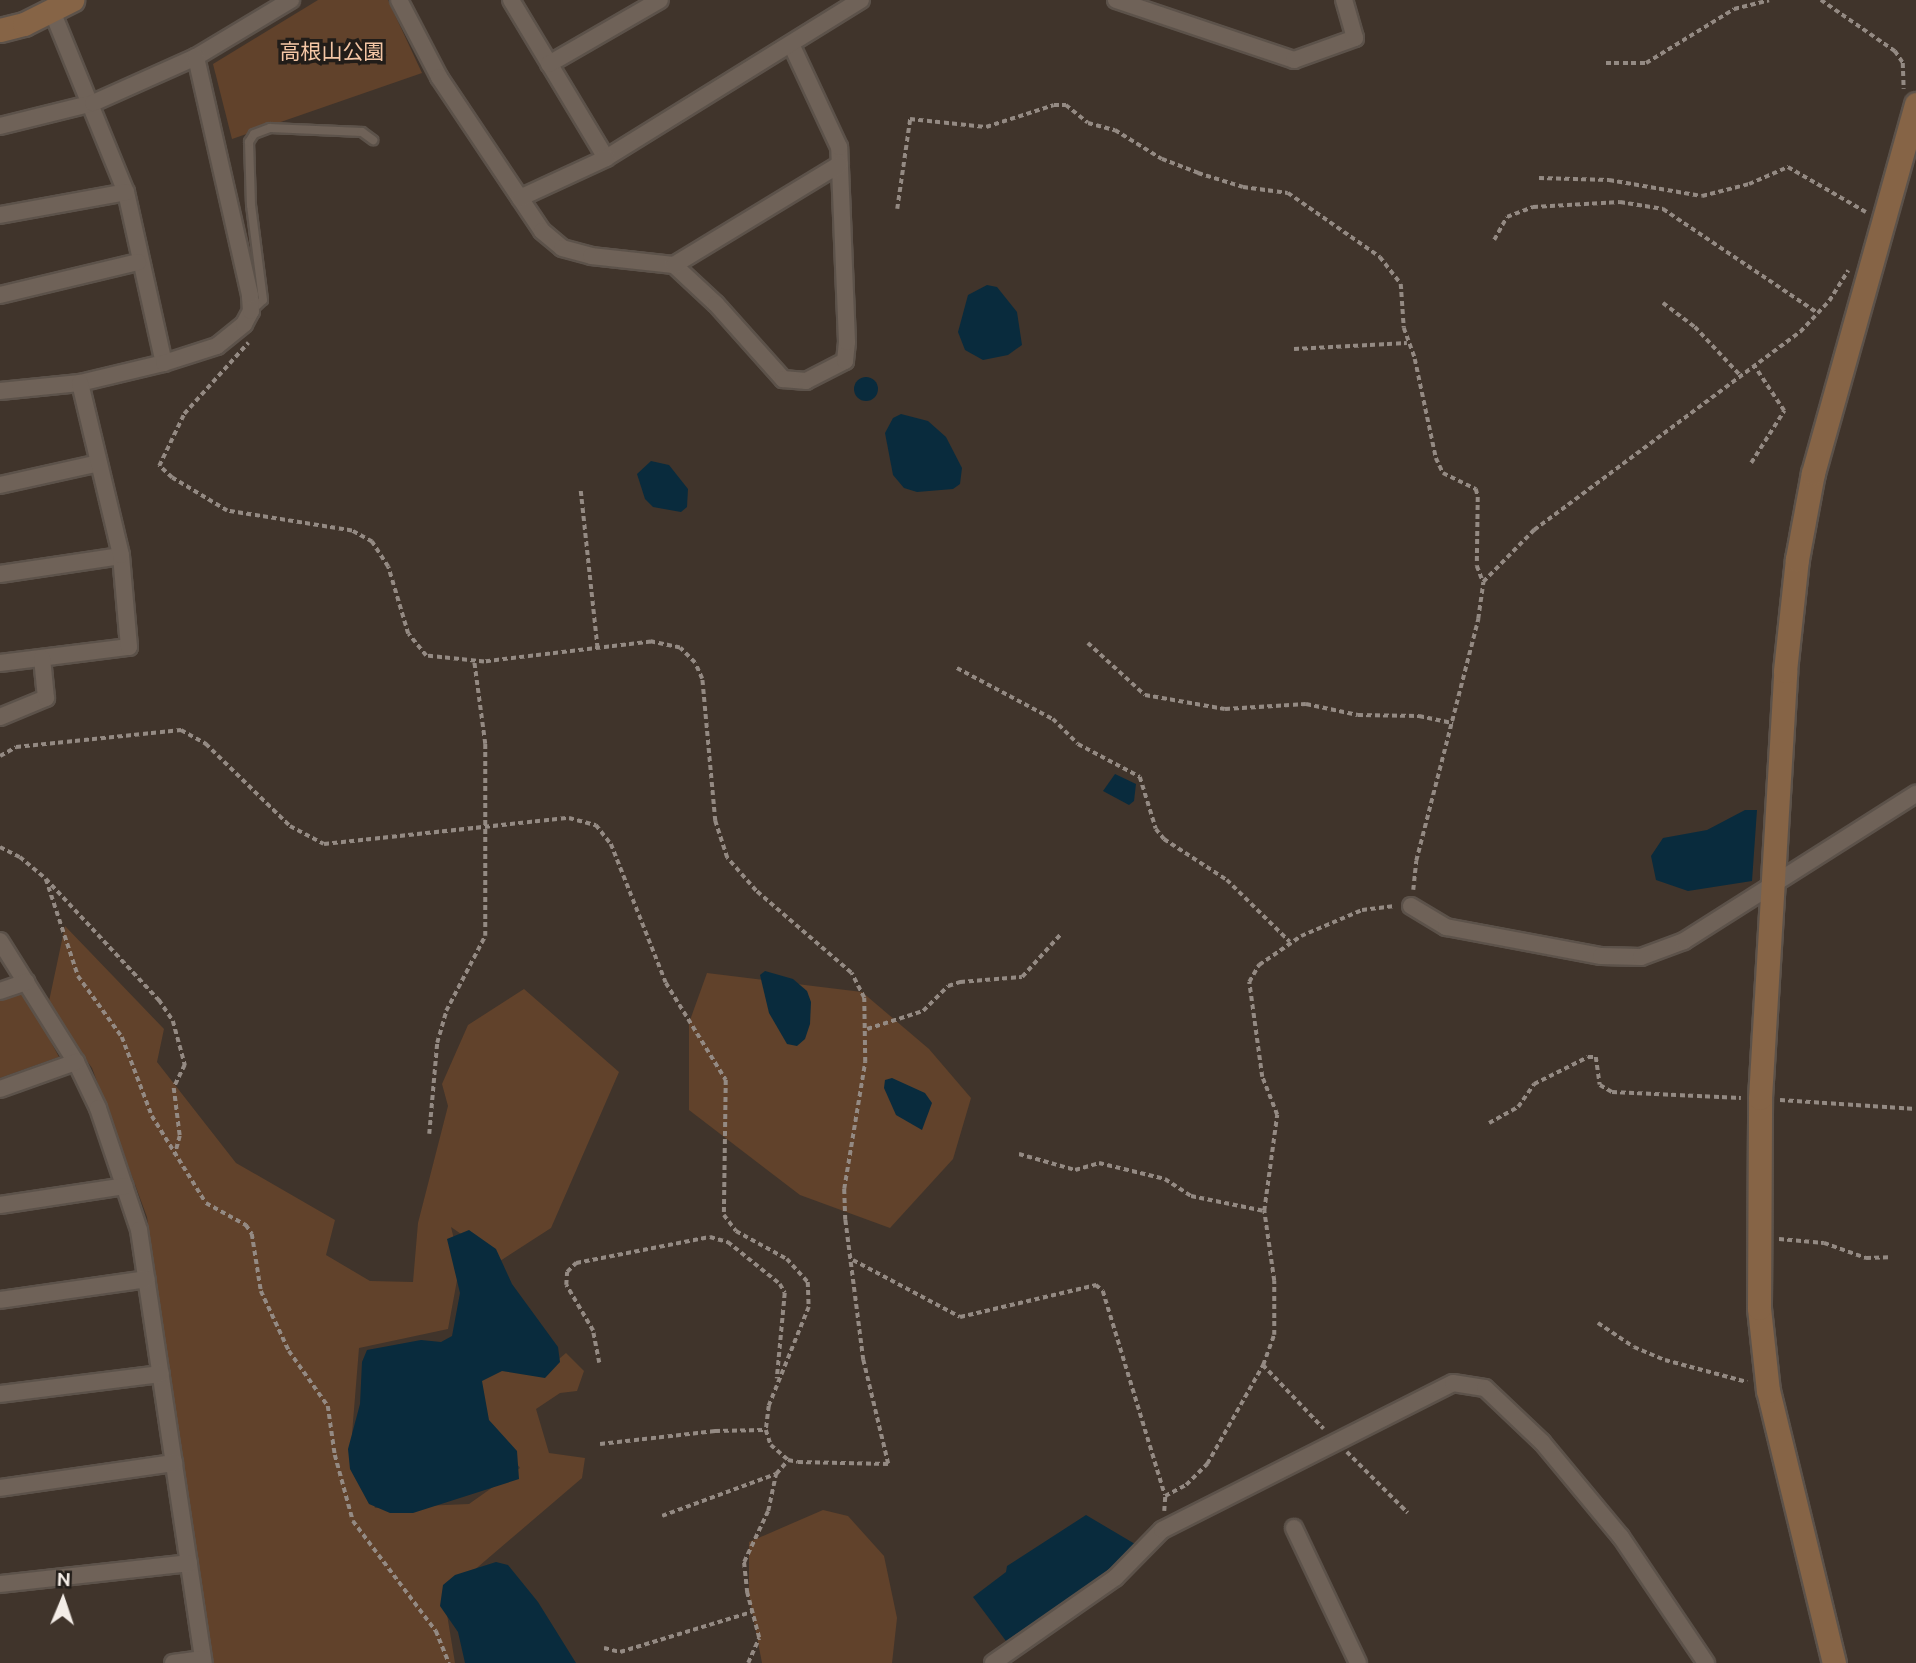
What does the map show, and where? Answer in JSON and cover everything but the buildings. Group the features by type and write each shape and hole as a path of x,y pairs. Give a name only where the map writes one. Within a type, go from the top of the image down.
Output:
{"street":[{"path":"0,126 93,103 196,57 291,0"},
{"path":"399,0 439,77 542,231 562,248 674,265 716,304 783,379 806,381 845,361 840,164 839,147 792,46"},
{"path":"511,0 606,158"},
{"path":"549,64 660,0"},
{"path":"520,198 606,158 792,46 860,0"},
{"path":"1116,0 1294,60 1355,38 1344,0"},
{"path":"0,30 62,5 93,103 126,192 138,262 164,363"},
{"path":"0,391 80,383 164,363 217,346 237,331 251,311 196,57"},
{"path":"1834,1663 1769,1391 1759,1308 1757,1222 1760,1098 1788,631 1797,559 1813,473 1910,99"},
{"path":"674,265 840,164"},
{"path":"0,215 126,192"},
{"path":"0,295 138,262"},
{"path":"0,663 129,648 121,555 80,383"},
{"path":"0,485 99,463"},
{"path":"0,574 121,555"},
{"path":"0,717 46,698 42,658"},
{"path":"1411,906 1446,927 1601,956 1630,957 1661,952 1684,941 1774,886 1916,793"},
{"path":"0,942 76,1062 98,1108 125,1186 148,1279 204,1661 173,1663"},
{"path":"0,991 26,982"},
{"path":"0,1089 76,1062"},
{"path":"0,1205 125,1186"},
{"path":"0,1300 148,1279"},
{"path":"0,1394 161,1374"},
{"path":"993,1663 1115,1578 1162,1530 1453,1382 1485,1388 1506,1404 1542,1442 1621,1537 1706,1663"},
{"path":"0,1488 174,1463"},
{"path":"1294,1528 1358,1663"},
{"path":"0,1584 189,1563"}],"lane":[{"path":"251,311 264,300 251,205 249,142 254,134 270,128 349,132 373,140"}],"path":[{"path":"1606,63 1646,63 1734,9 1769,0"},
{"path":"1821,0 1895,51 1906,75 1910,99"},
{"path":"897,209 910,119 986,127 1037,108 1066,105 1088,123 1115,130 1162,159 1228,183 1288,193 1380,257 1401,284 1407,343 1415,359 1443,474 1476,489 1478,497 1477,566 1483,582 1478,619 1416,861 1411,906 1362,909 1290,942 1259,965 1249,982 1262,1077 1277,1115 1264,1211 1274,1281 1270,1345 1207,1464 1186,1485 1165,1496"},
{"path":"1539,178 1609,180 1702,196 1749,184 1788,167 1866,212"},
{"path":"1862,225 1871,199"},
{"path":"1494,240 1507,216 1533,207 1620,202 1663,209 1818,314"},
{"path":"1483,582 1534,530 1741,376 1818,314 1850,261"},
{"path":"1663,303 1695,327 1741,376"},
{"path":"250,340 184,414 159,466 227,511 352,531 372,542 388,567 412,642 426,656 438,660 474,662 667,643 688,653 702,679 715,821 727,858 756,891 851,973 864,998 867,1029 844,1189 863,1360 888,1464 788,1460 771,1445 766,1430 777,1379 785,1293 780,1284 728,1242 710,1237 576,1264 567,1272 566,1285 593,1331 599,1363"},
{"path":"1294,349 1407,343"},
{"path":"1751,463 1784,411 1754,366"},
{"path":"581,491 598,651"},
{"path":"1088,643 1145,695 1225,709 1306,704 1358,715 1419,716 1452,723"},
{"path":"429,1134 438,1043 446,1011 485,936 485,744 474,662"},
{"path":"957,668 1053,719 1078,744 1140,777 1156,829 1164,839 1227,880 1290,942"},
{"path":"0,752 16,747 181,730 206,744 290,826 313,841 357,844 579,818 596,825 611,844 666,983 726,1080 724,1214 736,1231 787,1259 808,1282 809,1307 777,1379"},
{"path":"0,847 28,862 46,879 159,1000 173,1021 185,1065 174,1088 180,1136 176,1155"},
{"path":"46,879 78,976 122,1037 152,1116 206,1203 246,1225 252,1234 261,1291 289,1351 328,1406 335,1455 353,1521 436,1631 449,1663"},
{"path":"867,1029 923,1011 948,986 960,982 1022,977 1060,935"},
{"path":"1489,1124 1518,1107 1534,1084 1588,1057 1596,1057 1600,1085 1612,1092 1760,1098 1916,1109"},
{"path":"1019,1154 1075,1170 1099,1163 1165,1179 1191,1196 1264,1211"},
{"path":"1757,1222 1766,1224 1780,1239 1824,1243 1866,1258 1890,1257"},
{"path":"853,1261 868,1264 960,1317 1096,1285 1103,1291 1165,1496 1162,1530"},
{"path":"1598,1323 1665,1360 1741,1378 1769,1391"},
{"path":"600,1444 715,1431 766,1430"},
{"path":"748,1663 759,1638 744,1562 768,1511 776,1474 788,1460"},
{"path":"662,1516 776,1474"},
{"path":"604,1648 620,1652 752,1612"}],"green space":[{"name":"高根山公園","path":"318,0 388,0 422,73 232,139 213,64"},
{"path":"65,926 164,1029 157,1062 236,1163 335,1220 326,1255 370,1281 413,1282 418,1223 448,1106 442,1084 468,1025 524,989 619,1072 551,1228 500,1261 451,1227 460,1264 448,1329 359,1348 352,1434 375,1508 469,1504 520,1468 487,1421 479,1377 512,1365 546,1370 566,1353 584,1371 577,1391 560,1393 536,1409 549,1453 585,1458 582,1478 444,1596 455,1663 211,1663 147,1217 92,1068 48,1006"},
{"path":"707,973 862,992 929,1049 971,1098 953,1159 890,1228 800,1195 689,1110 689,1023"},
{"path":"23,990 59,1057 0,1078 0,999"},
{"path":"823,1510 848,1516 884,1556 897,1618 892,1663 762,1663 749,1595 749,1542"}],"water":[{"path":"987,285 997,287 1017,312 1022,345 1008,355 983,360 965,350 958,332 968,295"},
{"path":"866,377 874,381 878,389 874,397 866,401 858,397 854,389 858,381"},
{"path":"901,414 928,421 946,437 962,468 960,484 953,489 917,492 904,488 893,475 885,433 893,418"},
{"path":"651,461 669,465 688,489 687,507 681,512 653,507 645,499 637,474"},
{"path":"1115,774 1136,784 1134,801 1129,805 1103,791"},
{"path":"1745,810 1757,810 1752,881 1688,891 1656,880 1651,856 1663,838 1707,830"},
{"path":"765,971 793,979 807,991 811,1002 810,1024 805,1039 797,1046 787,1044 769,1013 760,975"},
{"path":"892,1078 925,1093 932,1103 922,1130 896,1115 884,1088 885,1080"},
{"path":"469,1230 496,1249 512,1284 558,1347 560,1362 545,1378 502,1371 482,1381 489,1420 517,1451 519,1479 413,1513 390,1513 369,1504 350,1469 348,1449 360,1404 362,1362 367,1350 421,1340 441,1342 452,1336 460,1293 447,1239"},
{"path":"1086,1515 1135,1544 1118,1565 1006,1641 973,1597 1006,1572 1007,1566"},
{"path":"496,1562 508,1565 538,1602 576,1663 465,1663 458,1632 440,1606 443,1585 455,1575"}]}
